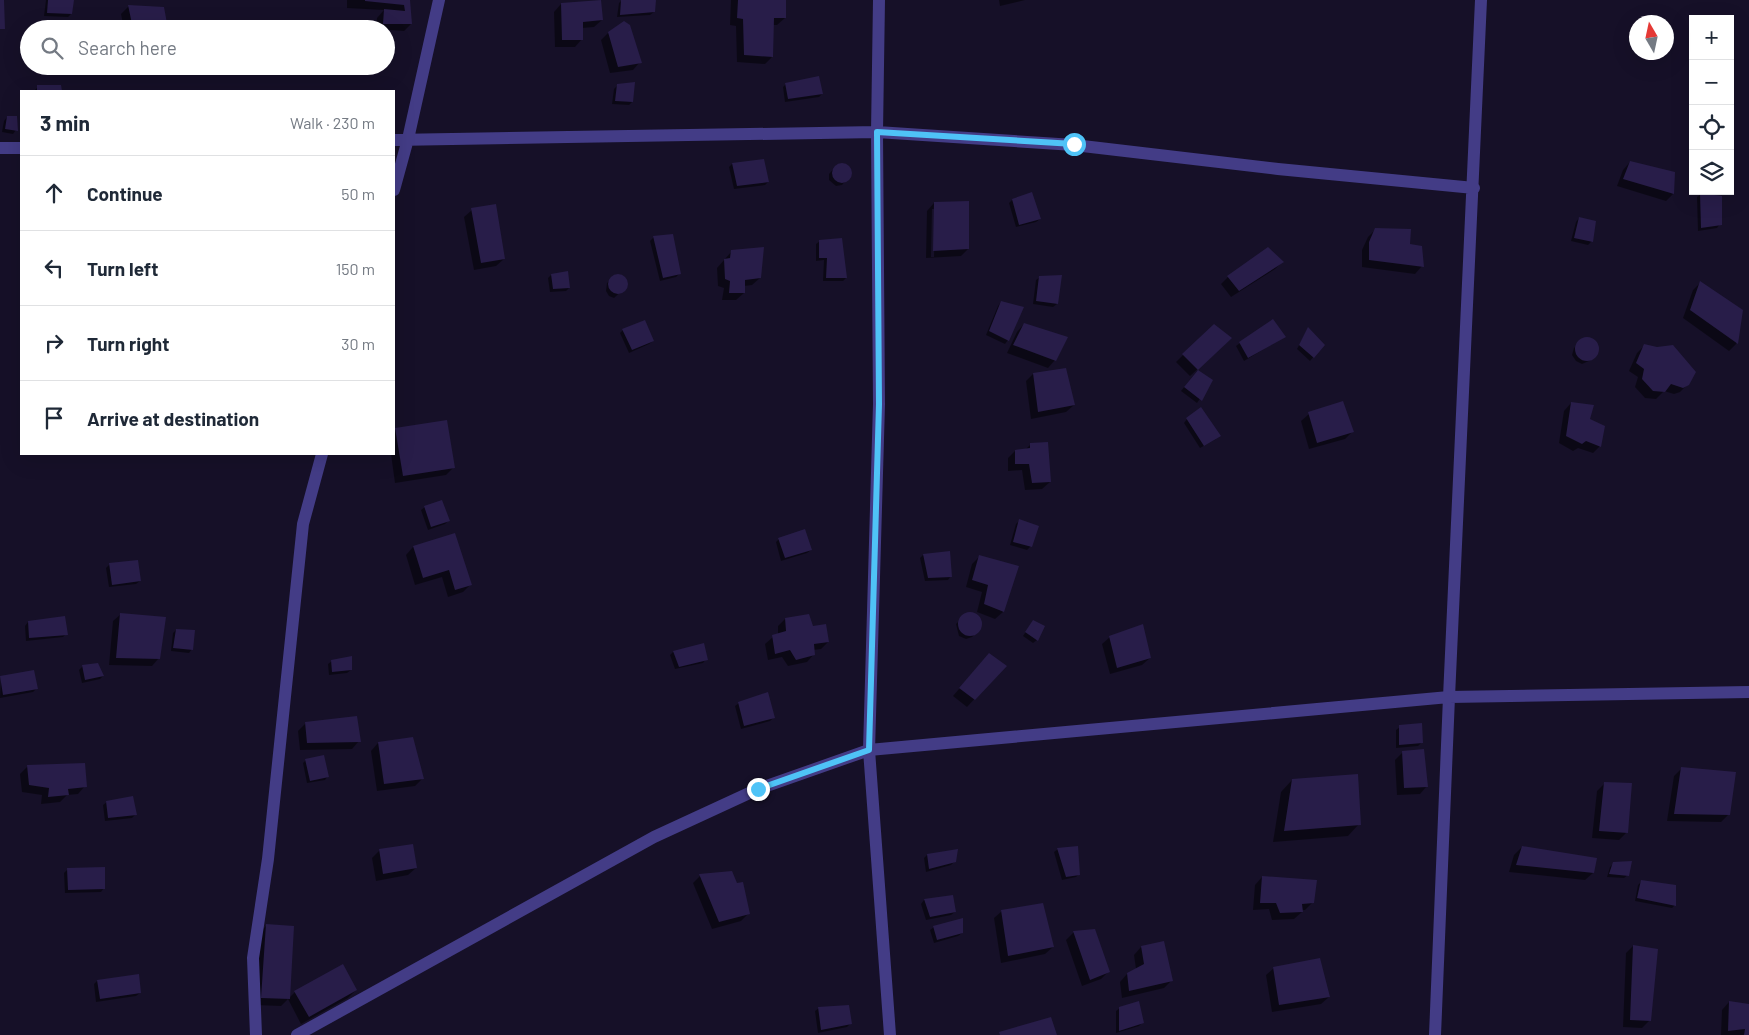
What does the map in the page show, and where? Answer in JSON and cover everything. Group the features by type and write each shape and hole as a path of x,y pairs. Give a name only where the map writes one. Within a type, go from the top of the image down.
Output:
{"street":[{"path":"395,186 408,139 438,0"},
{"path":"879,0 877,132 879,404 869,750 890,1035"},
{"path":"1435,1035 1481,0"},
{"path":"395,140 877,132 1074,144 1278,169 1474,188"},
{"path":"0,148 20,148"},
{"path":"256,1035 253,958 268,859 303,524 322,455"},
{"path":"297,1035 654,837 758,789 869,750 1449,697 1749,692"}],"building":[{"path":"0,0 4,0 5,29 0,29"},
{"path":"48,0 74,0 72,14 47,13"},
{"path":"410,0 412,24 395,24 395,20 383,20 384,9 405,11 404,5 365,1"},
{"path":"601,0 603,20 583,22 583,40 562,40 561,3"},
{"path":"621,0 656,0 655,12 620,15"},
{"path":"738,0 786,0 786,18 774,18 773,57 744,55 743,19 737,18"},
{"path":"128,5 164,7 166,20 131,20"},
{"path":"624,21 630,25 642,63 618,67 608,32"},
{"path":"819,76 823,94 788,99 785,83"},
{"path":"635,82 633,102 615,101 617,84"},
{"path":"37,85 61,85 62,90 37,90"},
{"path":"7,116 17,116 18,131 5,129"},
{"path":"764,159 769,182 737,186 732,163"},
{"path":"1630,161 1675,172 1674,194 1623,179"},
{"path":"842,163 849,166 852,173 849,180 842,183 835,180 832,173 835,166"},
{"path":"1032,192 1041,219 1019,225 1012,199"},
{"path":"1700,195 1722,196 1722,225 1701,228"},
{"path":"969,201 969,249 933,251 934,202"},
{"path":"496,204 505,259 481,263 471,208"},
{"path":"1579,217 1596,221 1593,242 1574,238"},
{"path":"1375,228 1411,229 1410,244 1422,246 1424,267 1369,260 1369,242"},
{"path":"673,234 681,274 663,278 653,236"},
{"path":"842,238 847,278 826,278 827,258 819,258 819,240"},
{"path":"764,247 761,278 745,280 745,293 729,293 730,281 725,279 724,259 730,258 731,250"},
{"path":"1268,247 1284,262 1239,291 1227,276"},
{"path":"568,271 570,288 553,289 551,274"},
{"path":"618,274 625,277 628,284 625,291 618,294 611,291 608,284 611,277"},
{"path":"1062,275 1058,304 1036,301 1039,276"},
{"path":"1700,281 1743,310 1738,344 1690,310"},
{"path":"1001,301 1024,307 1009,341 989,331"},
{"path":"1273,319 1286,337 1248,358 1239,342"},
{"path":"645,320 654,341 632,350 622,329"},
{"path":"1024,323 1068,337 1056,361 1013,345"},
{"path":"1214,324 1232,338 1198,370 1182,354"},
{"path":"1308,327 1325,345 1314,358 1299,345"},
{"path":"1587,337 1595,341 1599,349 1595,357 1587,361 1579,357 1575,349 1579,341"},
{"path":"1644,344 1657,347 1673,345 1696,372 1689,385 1683,388 1671,384 1665,392 1653,391 1642,379 1644,369 1636,363"},
{"path":"1066,368 1075,405 1038,412 1033,373"},
{"path":"1198,370 1213,380 1202,401 1184,387"},
{"path":"1343,401 1354,432 1317,443 1308,412"},
{"path":"1571,402 1594,405 1590,419 1605,426 1601,447 1586,441 1582,444 1566,436"},
{"path":"1201,407 1221,436 1204,446 1186,418"},
{"path":"447,420 455,468 403,476 395,428"},
{"path":"1048,442 1051,482 1032,483 1029,464 1015,464 1015,450 1030,448 1030,443"},
{"path":"442,500 450,521 431,527 424,506"},
{"path":"1019,519 1039,526 1032,547 1013,542"},
{"path":"805,529 812,550 785,558 778,538"},
{"path":"455,533 472,585 455,590 449,570 423,578 413,546"},
{"path":"950,551 952,577 928,578 923,554"},
{"path":"979,555 1019,566 1004,612 984,604 988,585 972,580"},
{"path":"138,560 141,581 112,585 109,563"},
{"path":"970,612 978,616 982,624 978,632 970,636 962,632 958,624 962,616"},
{"path":"120,613 166,617 160,659 116,658"},
{"path":"809,614 813,626 826,624 829,642 814,644 815,655 796,660 790,650 775,654 772,635 786,631 785,618"},
{"path":"65,616 68,635 29,638 28,621"},
{"path":"1033,620 1045,626 1038,641 1025,632"},
{"path":"1143,624 1151,658 1117,668 1109,636"},
{"path":"176,629 195,630 193,650 173,648"},
{"path":"704,643 708,660 679,667 673,651"},
{"path":"989,653 1007,666 975,700 959,688"},
{"path":"352,656 352,670 332,672 331,660"},
{"path":"98,663 104,676 85,680 82,665"},
{"path":"34,670 38,689 3,695 0,676"},
{"path":"768,692 775,718 744,726 738,702"},
{"path":"357,716 361,742 307,743 305,722"},
{"path":"1422,723 1423,743 1399,745 1399,725"},
{"path":"413,737 424,779 384,784 378,742"},
{"path":"1424,749 1428,787 1404,788 1402,751"},
{"path":"324,755 329,777 310,781 305,759"},
{"path":"85,763 87,787 68,789 69,795 48,797 49,788 29,785 27,765"},
{"path":"1681,767 1736,772 1730,815 1674,814"},
{"path":"1358,774 1361,825 1284,831 1292,779"},
{"path":"1604,782 1632,783 1628,833 1599,831"},
{"path":"133,796 137,815 108,818 106,801"},
{"path":"413,844 417,868 383,874 379,849"},
{"path":"1078,846 1080,875 1066,877 1057,848"},
{"path":"1522,846 1597,858 1594,873 1516,865"},
{"path":"958,849 956,862 929,869 927,854"},
{"path":"1632,861 1629,876 1609,874 1613,862"},
{"path":"105,867 105,889 68,890 67,868"},
{"path":"732,871 737,883 743,882 750,914 719,922 699,874"},
{"path":"1262,876 1317,880 1314,903 1302,904 1303,912 1280,913 1276,903 1260,903"},
{"path":"1641,880 1676,885 1676,906 1637,898"},
{"path":"953,895 956,912 930,917 924,899"},
{"path":"1043,903 1054,947 1008,956 1001,910"},
{"path":"963,918 963,933 937,940 933,926"},
{"path":"266,924 294,926 290,999 261,998"},
{"path":"1095,929 1110,972 1090,980 1073,931"},
{"path":"1164,941 1173,981 1129,991 1127,973 1144,964 1141,946"},
{"path":"1633,945 1658,949 1651,1021 1630,1020"},
{"path":"1320,958 1330,997 1279,1005 1273,967"},
{"path":"343,964 357,990 309,1017 294,991"},
{"path":"139,974 141,993 100,999 97,980"},
{"path":"1139,1001 1144,1023 1119,1031 1119,1007"},
{"path":"1729,1001 1749,1004 1749,1035 1744,1035 1745,1029 1728,1031"},
{"path":"849,1005 852,1024 821,1030 818,1007"},
{"path":"1051,1017 1057,1035 1000,1035 999,1032"}],"route":[{"path":"758,789 869,750 879,404 877,132 1074,144"}]}
